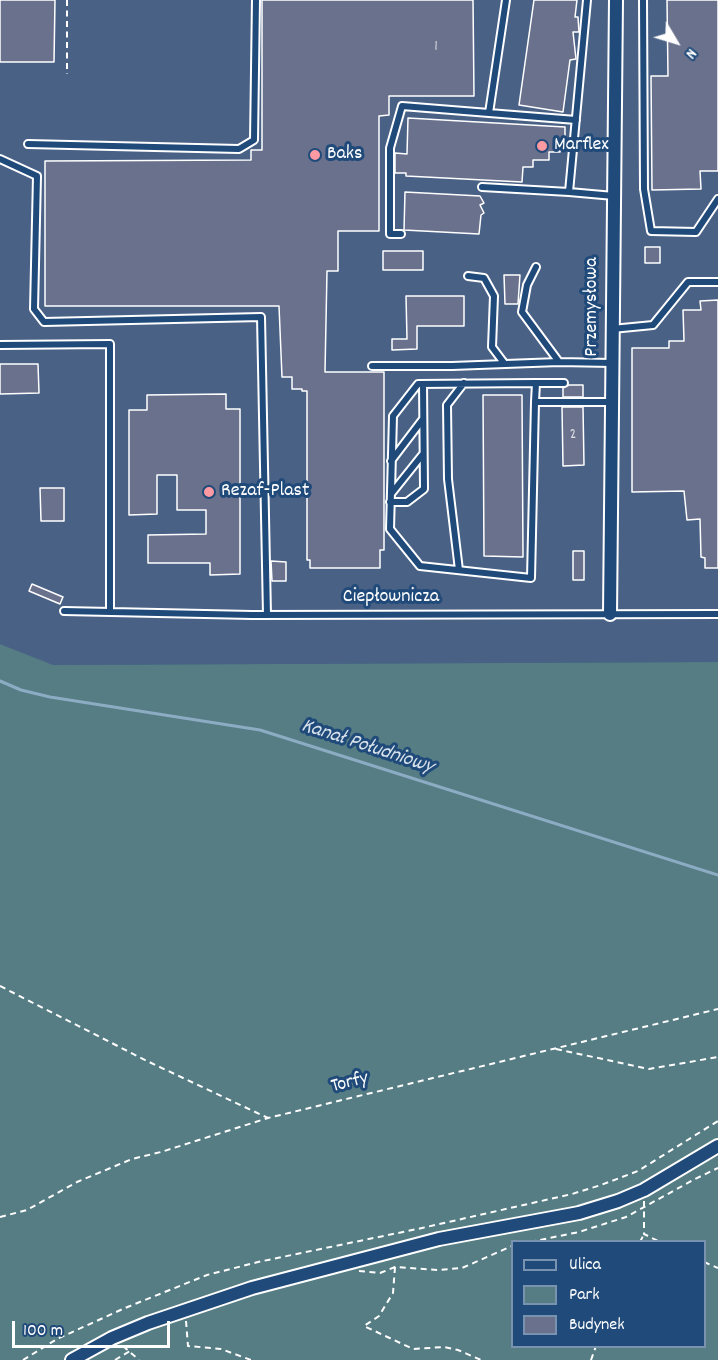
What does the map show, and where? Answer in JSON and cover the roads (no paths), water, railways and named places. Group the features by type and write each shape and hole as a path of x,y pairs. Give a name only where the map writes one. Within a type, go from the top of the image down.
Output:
{"street":[{"name":"Przemysłowa","path":"610,614 616,0"},
{"path":"72,1360 112,1338 252,1288 439,1239 579,1213 618,1201 644,1190 718,1146"}],"lane":[{"path":"28,144 239,149 254,140 256,0"},
{"path":"489,113 506,0"},
{"path":"569,192 587,0"},
{"path":"643,0 644,189 651,231 696,232 718,199"},
{"path":"401,234 390,234 390,148 402,106 576,120"},
{"path":"0,159 37,176 34,309 44,322 261,317 267,615"},
{"path":"482,187 614,196"},
{"path":"536,267 527,285 522,312 559,362"},
{"path":"468,276 484,278 494,296 492,348 504,363"},
{"path":"612,329 653,326 687,282 718,282"},
{"path":"0,345 110,344 110,612"},
{"path":"372,366 612,363"},
{"path":"536,383 531,578 420,566 390,528 393,416 418,384 464,383 536,383 564,383"},
{"path":"459,570 448,479 447,405 464,383"},
{"path":"390,502 407,502 424,489 423,384"},
{"path":"535,402 612,402"},
{"path":"392,461 423,419"},
{"path":"391,494 424,454"},
{"name":"Ciepłownicza","path":"64,611 267,615 718,614"}],"waterway":[{"name":"Kanał Południowy","path":"0,681 21,690 50,697 260,730 718,875"}],"place":[{"name":"Marflex","path":"542,146"},
{"name":"Baks","path":"315,155"},
{"name":"Rezaf-Plast","path":"209,492"}]}
